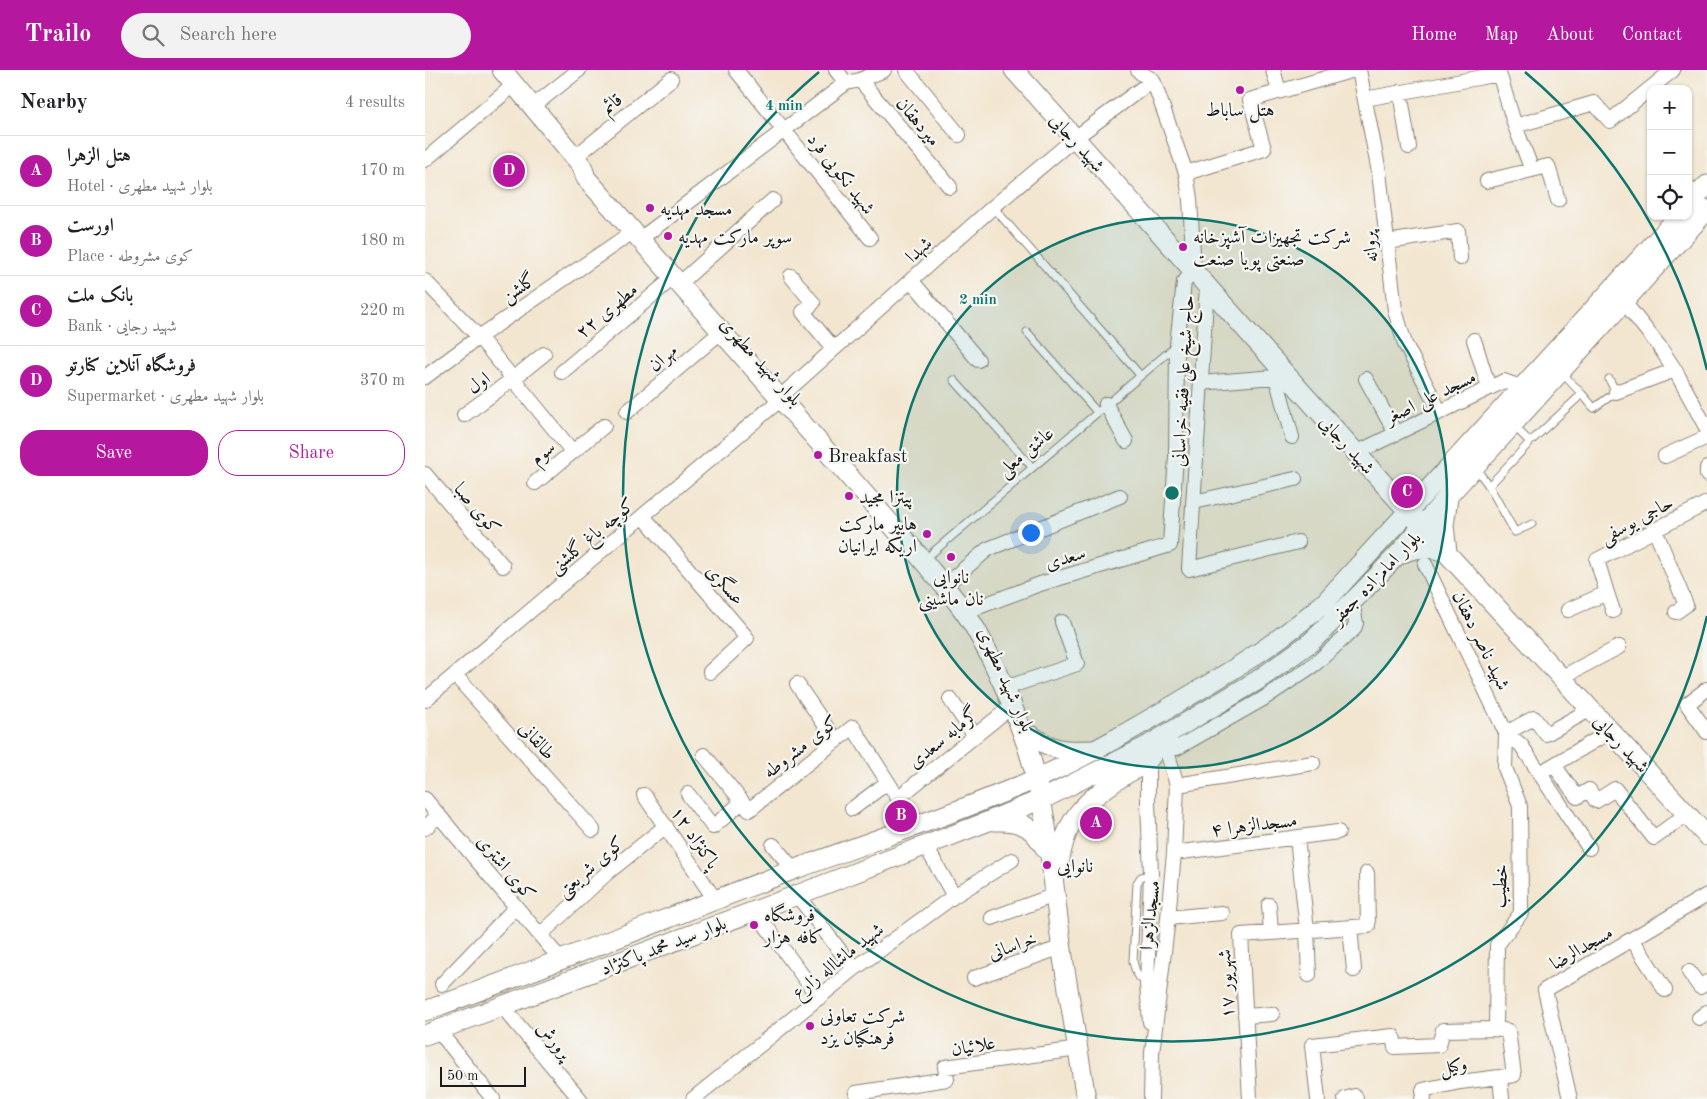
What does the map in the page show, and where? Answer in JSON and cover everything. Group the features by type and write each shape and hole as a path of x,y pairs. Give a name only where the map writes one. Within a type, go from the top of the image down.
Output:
{"main road":[{"name":"بلوار شهید مطهری","path":"502,70 578,162 592,171 641,232 784,394 949,593 981,638 1029,740"},
{"name":"شهید رجایی","path":"1014,70 1200,278 1282,377 1357,453 1707,836"},
{"name":"بلوار امامزاده جعفر","path":"1045,798 1163,738 1258,680 1303,648 1395,558 1624,302 1697,197"},
{"name":"بلوار امامزاده جعفر","path":"1040,777 1097,749 1242,665 1300,624 1325,602 1675,220"},
{"name":"بلوار شهید مطهری","path":"681,277 722,331 784,394 932,553 984,624 1014,685 1045,798 1093,1099"},
{"path":"1395,558 1407,551 1420,548 1434,548 1447,552 1444,525 1453,491 1441,479 1444,472"},
{"path":"1392,528 1395,514 1388,488 1415,491 1428,489"},
{"path":"1055,862 1069,828 1083,807 1096,794 1148,760 1163,738"},
{"path":"1007,790 1021,766 1029,740 1043,743 1058,750 1097,749"},
{"name":"بلوار سید محمد پاکنژاد","path":"425,1011 794,870 913,827 1040,777"},
{"name":"بلوار سید محمد پاکنژاد","path":"432,1032 797,896 1045,798"},
{"path":"989,821 1009,820 1027,826 1040,839 1055,862"},
{"name":"بلوار شهید مطهری","path":"1055,862 1055,895 1086,1099"},
{"path":"762,883 773,904"}],"street":[{"path":"532,108 579,70"},
{"name":"شهید نکویی فرد","path":"736,70 870,238"},
{"name":"میردهقان","path":"836,70 853,82 950,187"},
{"path":"641,232 853,82 883,70"},
{"path":"906,70 959,135"},
{"path":"1138,70 1153,80 1186,173 1200,278"},
{"path":"1273,70 1279,91"},
{"path":"1186,173 1264,149 1250,100 1354,70"},
{"name":"پروانه","path":"1359,70 1379,172 1395,310 1405,344 1440,412"},
{"path":"1515,126 1594,104 1610,121 1673,70"},
{"path":"1365,99 1470,75 1499,72 1515,126 1532,170"},
{"name":"قائم","path":"578,162 671,79"},
{"name":"شهدا","path":"784,394 993,207 1075,138 1153,80"},
{"path":"425,160 515,84"},
{"path":"1400,92 1409,147"},
{"path":"1487,181 1549,166 1558,200"},
{"name":"مطهری ۲۲","path":"563,372 773,200"},
{"path":"1387,242 1458,231 1460,258"},
{"name":"گلشن","path":"425,376 479,337 641,232"},
{"path":"791,276 813,303 803,312 834,349"},
{"name":"حاج شیخ علی فقیه خراسانی","path":"1170,545 1176,456 1177,345 1184,282 1200,278 1200,383 1189,569 1298,542"},
{"path":"911,280 978,360"},
{"path":"425,281 479,337 572,451"},
{"path":"1624,302 1659,346 1675,370 1707,429"},
{"name":"مهران","path":"627,412 722,331"},
{"path":"1474,340 1489,388"},
{"name":"اول","path":"464,415 544,354"},
{"path":"1616,392 1675,370"},
{"path":"1200,383 1282,377 1293,437"},
{"path":"1366,379 1396,434"},
{"name":"مسجد علی اصغر","path":"1357,453 1504,381 1521,387"},
{"name":"کوچه باغ گلشنی","path":"425,700 784,394"},
{"path":"1102,408 1126,441"},
{"name":"سوم","path":"535,482 604,426"},
{"path":"1665,456 1707,437"},
{"path":"1707,468 1707,475"},
{"name":"کوی صبا","path":"425,474 503,566"},
{"path":"1194,502 1295,478"},
{"path":"952,579 988,549 1120,496"},
{"name":"حاجی یوسفی","path":"1607,593 1597,560 1707,503"},
{"name":"عسگری","path":"643,516 747,638 710,672"},
{"path":"1655,530 1686,605 1676,612"},
{"name":"سعدی","path":"973,608 1040,584 1170,545"},
{"name":"شهید ناصر دهقان","path":"1425,564 1506,733"},
{"path":"1568,610 1607,593 1613,611"},
{"path":"1014,685 1077,664 1062,622"},
{"path":"1562,678 1619,647"},
{"name":"طالقانی","path":"455,675 593,830"},
{"path":"797,684 835,741"},
{"path":"1707,689 1687,704 1707,732"},
{"path":"950,699 975,736"},
{"name":"گرمابه سعدی","path":"898,798 1012,706"},
{"path":"1589,848 1521,745 1506,733 1534,718 1546,734 1591,709"},
{"name":"کوی مشروطه","path":"688,794 713,827 745,806 853,727 898,798 913,827"},
{"path":"1540,773 1611,731"},
{"name":"خطیب","path":"1496,1029 1497,945 1521,913 1520,806 1505,768 1506,733"},
{"name":"مسجدالزهرا","path":"1151,1099 1152,1053 1168,918 1174,853 1177,785 1163,738"},
{"path":"704,755 745,806"},
{"path":"1148,760 1151,874 1147,984 1152,1053"},
{"path":"1177,785 1313,763"},
{"path":"1555,765 1577,797 1589,790 1596,801 1615,789 1654,838 1687,814"},
{"path":"852,809 888,782"},
{"name":"پاکنژاد ۱۲","path":"644,795 667,826 716,901"},
{"name":"کوی اشتری","path":"425,799 561,960"},
{"path":"425,828 439,815"},
{"name":"کوی شریعتی","path":"540,936 607,873 667,826"},
{"name":"مسجدالزهرا ۴","path":"1174,853 1338,832"},
{"path":"1297,838 1307,930 1309,975"},
{"path":"773,845 794,870"},
{"path":"925,845 954,896"},
{"name":"شهید ماشااله زارع","path":"693,1099 854,969 954,896 1012,860"},
{"name":"۱۷ شهریور","path":"1250,1099 1241,935 1368,926 1367,873"},
{"path":"992,918 1055,895"},
{"name":"مسجدالرضا","path":"1570,1099 1545,990 1707,895"},
{"path":"797,896 854,969"},
{"path":"1269,905 1271,933"},
{"path":"442,984 516,907"},
{"path":"755,911 819,998"},
{"path":"1168,918 1222,913"},
{"path":"1350,927 1354,970"},
{"path":"1632,939 1665,990"},
{"name":"خراسانی","path":"974,978 1062,948"},
{"path":"1689,972 1701,987 1707,982"},
{"name":"پرورش","path":"502,1006 580,1099"},
{"path":"1245,1016 1272,1014"},
{"path":"1318,1099 1312,1044 1393,1036 1395,1047 1439,1045 1443,1030 1496,1029 1508,1031 1514,1075 1500,1076 1502,1099"},
{"path":"432,1032 493,1099"},
{"name":"علائیان","path":"856,1093 947,1079 945,1067 1079,1049"},
{"name":"وکیل","path":"1422,1099 1424,1098 1423,1090 1500,1076"},
{"path":"1345,1099 1355,1096 1356,1099"}],"lane":[{"path":"993,207 1140,375"},
{"path":"1027,332 1102,408"},
{"name":"عاشق معلی","path":"932,553 1177,345"},
{"path":"1561,372 1594,408 1616,392 1609,379"},
{"path":"954,380 1032,468"},
{"path":"1489,486 1530,442 1582,394"},
{"path":"1513,424 1530,442"},
{"path":"1475,467 1489,486 1515,532 1532,524"}],"place":[{"name":"هتل ساباط","path":"1240,90"},
{"name":"فروشگاه آنلاین کنارتو","path":"509,171"},
{"name":"مسجد مهدیه","path":"650,208"},
{"name":"سوپر مارکت مهدیه","path":"668,236"},
{"name":"شرکت تجهیزات آشپزخانه صنعتی پویا صنعت","path":"1183,247"},
{"name":"Breakfast","path":"818,455"},
{"name":"بانک ملت","path":"1407,492"},
{"name":"پیتزا مجید","path":"849,496"},
{"name":"هایپر مارکت اریکه ایرانیان","path":"927,534"},
{"name":"نانوایی نان ماشینی","path":"951,557"},
{"name":"اورست","path":"901,816"},
{"name":"هتل الزهرا","path":"1096,823"},
{"name":"نانوایی","path":"1047,865"},
{"name":"فروشگاه کافه هزار","path":"754,925"},
{"name":"شرکت تعاونی فرهنگیان یزد","path":"810,1026"}]}
